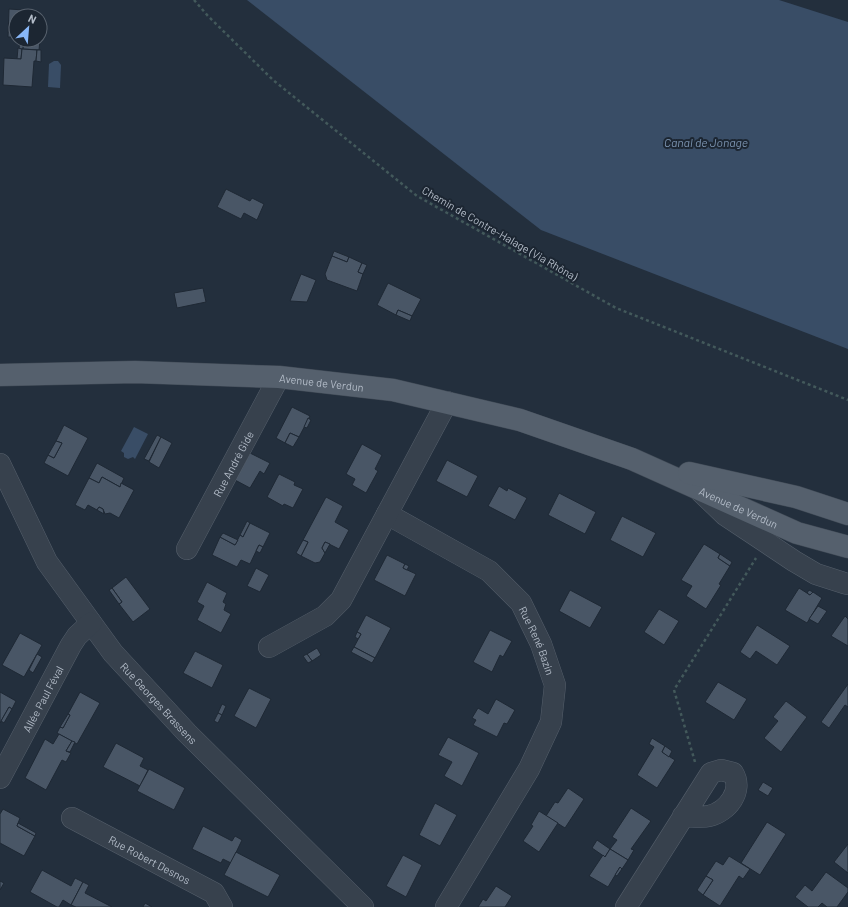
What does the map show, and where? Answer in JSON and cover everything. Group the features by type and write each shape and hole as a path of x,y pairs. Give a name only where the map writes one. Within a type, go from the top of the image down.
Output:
{"main road":[{"name":"Avenue de Verdun","path":"0,375 135,372 278,377 393,390 520,420 632,459 797,533 848,547"},
{"name":"Avenue de Verdun","path":"632,459 796,497 848,514"}],"street":[{"name":"Rue André Gide","path":"187,549 278,377"},
{"path":"269,647 324,616 342,600 447,402"},
{"name":"Rue Georges Brassens","path":"0,464 47,562 113,653 187,733 363,907"},
{"path":"697,488 725,515 816,574 848,584"},
{"name":"Rue René Bazin","path":"387,514 489,571 521,603 541,644 555,685 551,722 529,769 446,907"},
{"name":"Allée Paul Féval","path":"0,778 71,645 77,636 91,623"},
{"path":"626,907 702,786 711,774 722,770 733,773 737,780 736,790 732,801 722,811 708,816 684,816"},
{"name":"Rue Robert Desnos","path":"72,818 214,893 222,907"}],"path":[{"name":"Chemin de Contre-Halage (Via Rhôna)","path":"194,0 208,16 273,80 417,196 616,308 848,400"},
{"path":"702,786 674,690 766,542"}],"water":[{"name":"Canal de Jonage","path":"247,0 779,0 848,22 848,349 541,230"},
{"path":"54,61 58,61 61,65 60,88 48,87 49,64"},
{"path":"134,427 148,434 135,459 133,457 128,459 124,457 124,453 121,451"}],"building":[{"path":"18,48 22,49 21,59 17,59"},
{"path":"23,48 39,48 39,50"},
{"path":"22,49 37,50 36,61 34,61 32,87 3,85 4,58 21,59"},
{"path":"37,50 41,50 41,62 36,61"},
{"path":"226,189 250,201 252,198 264,204 257,220 244,213 241,219 217,207"},
{"path":"334,251 349,257 347,262 332,256"},
{"path":"332,256 347,262 349,257 362,263 358,272 363,274 357,291 327,280 325,274"},
{"path":"362,263 367,265 363,274 358,272"},
{"path":"301,274 316,280 307,302 290,301"},
{"path":"388,283 421,299 412,316 398,310 396,315 377,305"},
{"path":"203,288 206,302 177,308 174,293"},
{"path":"398,310 412,316 410,321 396,315"},
{"path":"292,407 310,416 299,437 290,433 285,443 276,438"},
{"path":"308,418 311,420 307,428 304,427"},
{"path":"64,425 88,438 68,476 44,463 48,455 54,458 62,443 56,441"},
{"path":"290,433 299,437 293,447 285,443"},
{"path":"157,435 161,437 149,461 144,459"},
{"path":"161,437 172,443 159,468 149,462"},
{"path":"56,441 62,443 54,458 48,455"},
{"path":"362,444 382,455 375,469 378,471 366,493 352,485 355,479 346,474"},
{"path":"250,453 270,463 264,474 260,471 250,488 235,480"},
{"path":"447,460 478,476 467,497 436,481"},
{"path":"97,463 124,478 120,487 102,477 99,483 89,478"},
{"path":"279,474 295,482 294,485 303,489 293,508 284,504 283,506 267,497"},
{"path":"102,477 120,487 121,483 134,490 119,518 110,513 105,514 103,509 99,507 97,510 88,505 85,510 75,505 89,478 99,483"},
{"path":"499,486 507,491 508,488 527,498 515,520 488,506"},
{"path":"559,493 596,512 585,534 548,515"},
{"path":"326,497 343,506 335,522 349,530 339,549 325,542 322,548 325,553 320,562 315,563 301,556 308,542 303,540"},
{"path":"99,507 103,509 104,514 97,510"},
{"path":"622,516 656,533 643,557 610,540"},
{"path":"247,521 250,523 243,537 240,535"},
{"path":"250,523 270,533 263,547 259,545 250,564 241,560 237,567 212,555 220,537 235,545 240,535 243,537"},
{"path":"223,533 238,540 235,545 220,537"},
{"path":"303,540 308,542 301,556 296,553"},
{"path":"325,542 330,544 325,553 322,548"},
{"path":"704,544 720,554 718,558 730,566 719,584 721,585 706,609 686,596 692,586 681,580"},
{"path":"259,545 263,547 260,553 256,551"},
{"path":"720,554 732,562 730,566 718,558"},
{"path":"387,555 405,564 403,568 416,574 405,596 374,580"},
{"path":"405,564 409,566 407,570 403,568"},
{"path":"256,568 269,575 260,592 247,586"},
{"path":"126,577 150,609 133,622 119,604 122,602 112,588"},
{"path":"207,582 227,593 223,602 226,604 224,610 231,614 221,633 197,620 204,606 197,602"},
{"path":"112,588 122,602 119,604 109,590"},
{"path":"799,588 810,595 813,592 822,598 807,623 785,610"},
{"path":"570,590 602,607 590,628 559,611"},
{"path":"809,590 813,592 810,595 807,593"},
{"path":"818,606 827,611 818,624 809,619"},
{"path":"659,609 679,621 664,645 644,632"},
{"path":"366,615 391,628 375,658 354,647 361,634 357,632"},
{"path":"845,616 848,619 848,646 831,636"},
{"path":"757,625 790,646 777,665 756,651 750,659 740,652"},
{"path":"490,630 512,641 503,657 500,655 492,672 473,662"},
{"path":"357,632 361,634 358,639 355,637"},
{"path":"20,633 42,645 24,677 2,665"},
{"path":"354,647 375,658 372,663 351,652"},
{"path":"317,648 321,655 312,661 307,654"},
{"path":"195,651 223,665 212,688 183,673"},
{"path":"37,654 42,657 33,673 29,670"},
{"path":"307,654 312,661 308,663 303,656"},
{"path":"718,682 747,699 734,720 705,702"},
{"path":"848,684 848,707 845,705 829,728 821,722"},
{"path":"249,688 271,699 256,728 234,716"},
{"path":"0,692 16,701 12,709 9,707 0,723"},
{"path":"80,692 100,703 77,744 57,733 60,727 63,728 70,715 68,714"},
{"path":"496,699 515,710 507,724 504,723 497,737 473,725 476,720 472,718 478,708 488,714"},
{"path":"786,701 807,717 781,752 764,738 778,721 773,717"},
{"path":"222,704 226,706 222,715 218,713"},
{"path":"9,707 12,709 4,723 1,721"},
{"path":"218,713 222,715 218,723 214,721"},
{"path":"68,714 70,715 63,728 60,727"},
{"path":"59,734 72,741 66,751 71,753 66,762 62,760 46,790 25,778 45,739 53,744"},
{"path":"448,737 479,753 462,786 444,776 452,762 438,755"},
{"path":"652,738 665,746 662,752 675,760 657,788 637,775 654,747 649,744"},
{"path":"72,741 75,742 70,752 66,751"},
{"path":"116,743 144,758 140,766 148,770 140,786 103,767"},
{"path":"665,746 672,751 669,757 662,752"},
{"path":"149,769 185,788 174,810 137,791"},
{"path":"763,782 773,788 768,796 758,790"},
{"path":"568,788 584,799 565,828 546,816 555,802 558,803"},
{"path":"435,803 457,815 440,846 419,835"},
{"path":"631,808 651,821 631,849 634,850 628,860 610,849 617,840 612,837"},
{"path":"3,809 20,818 17,826 35,836 24,856 0,843 0,814"},
{"path":"539,811 558,823 539,852 523,841 533,826 531,825"},
{"path":"767,822 786,834 760,875 741,863"},
{"path":"18,823 36,833 35,836 17,826"},
{"path":"203,826 232,841 235,836 242,840 231,863 223,859 221,863 192,849"},
{"path":"597,840 610,849 605,857 592,848"},
{"path":"848,844 848,873 834,862"},
{"path":"610,849 628,860 622,869 620,867 608,887 589,876 603,855 605,857"},
{"path":"236,852 280,875 268,897 224,875"},
{"path":"403,855 422,865 406,897 386,886"},
{"path":"729,856 750,869 743,879 739,876 720,906 703,895 713,880 706,876 716,861 723,865"},
{"path":"620,867 622,869 617,876 615,875"},
{"path":"42,870 71,886 75,878 83,882 71,905 63,900 59,907 57,907 30,892"},
{"path":"826,872 848,888 848,892 837,907 827,907 822,903 818,907 808,907 795,897 805,885 812,891"},
{"path":"706,876 713,880 703,895 697,890"},
{"path":"0,881 4,883 0,890"},
{"path":"83,882 89,885 85,893 112,907 76,907 71,905"},
{"path":"496,886 512,896 505,907 478,907 483,899 486,901"},
{"path":"145,903 152,907 143,907"}]}
